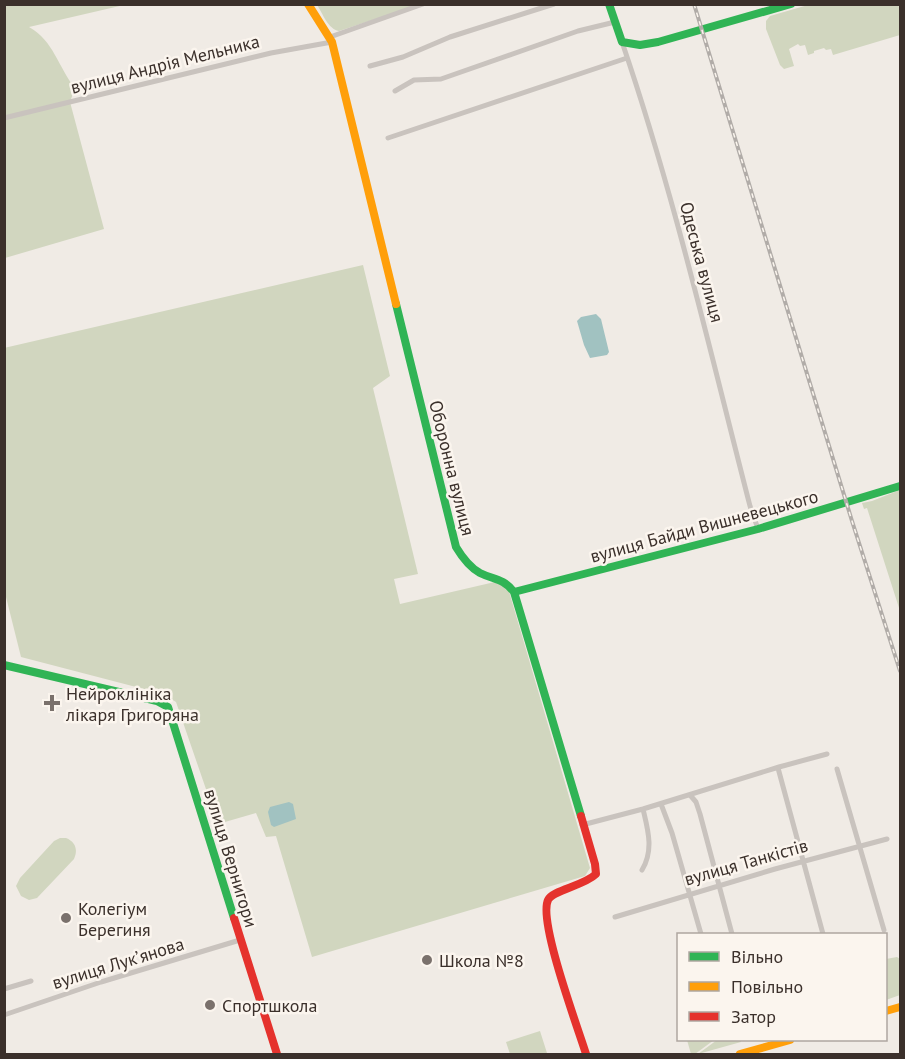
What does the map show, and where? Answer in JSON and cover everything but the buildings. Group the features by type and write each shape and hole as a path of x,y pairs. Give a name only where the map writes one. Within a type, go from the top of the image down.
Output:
{"street":[{"name":"Оборонна вулиця","path":"308,4 331,39 456,547 473,568 485,575 500,578 514,592"},
{"name":"вулиця Андрія Мельника","path":"4,118 331,39 423,4"},
{"path":"370,66 403,57 450,37 554,4"},
{"name":"Одеська вулиця","path":"609,4 641,99 758,529"},
{"path":"622,42 652,44 791,4"},
{"path":"394,90 414,80 441,79 578,31 615,21"},
{"path":"388,138 627,58"},
{"name":"вулиця Байди Вишневецького","path":"514,592 758,529 900,486"},
{"path":"514,592 595,864 596,874 589,882 549,897 544,909 547,927 586,1054"},
{"name":"вулиця Вернигори","path":"4,665 161,702 168,708 277,1054"},
{"path":"582,825 661,804 827,754"},
{"path":"777,768 823,933"},
{"path":"837,769 884,930"},
{"path":"690,795 698,808 732,933"},
{"path":"661,804 702,933"},
{"path":"642,870 648,858 650,843 643,809"},
{"name":"вулиця Танкістів","path":"615,917 720,885 887,839"},
{"name":"вулиця Лукʼянова","path":"4,1015 101,982 240,940"},
{"name":"вулиця Лукʼянова","path":"4,989 31,981"},
{"path":"740,1054 786,1041"}],"green space":[{"path":"5,5 124,5 29,27 44,39 75,88 70,102 104,229 5,258"},
{"path":"317,5 418,5 339,31 329,24"},
{"path":"808,5 900,5 900,35 833,55 831,49 824,48 808,55 805,45 798,44 789,49 794,66 784,69 780,65 766,29 766,21 770,16"},
{"path":"363,265 390,376 373,388 418,574 394,579 400,604 499,581 508,588 590,868 585,876 312,957 276,836 266,837 256,813 218,824 176,702 163,694 21,657 4,589 4,348"},
{"path":"900,490 900,611 867,508 864,509 862,503"},
{"path":"66,838 75,847 74,859 37,898 29,900 21,896 16,886 20,878 54,841"},
{"path":"897,957 900,959 900,995 887,1000 887,959"},
{"path":"540,1031 547,1053 510,1054 506,1042"},
{"path":"687,1041 713,1041 695,1054 691,1054"},
{"path":"716,1041 741,1041 741,1042 698,1054"}],"water":[{"path":"596,314 601,319 609,352 607,355 590,358 577,321 581,317"},
{"path":"289,802 293,804 296,819 274,827 271,825 268,812 270,807"}],"railway":[{"path":"694,4 900,671"}],"traffic: fast":[{"path":"609,4 622,42 640,45 658,42 791,4"},
{"path":"396,304 456,547 472,568 502,582 514,592 581,816"},
{"path":"514,592 758,529 900,486"},
{"path":"4,665 157,701 168,707 234,918"}],"traffic: slow":[{"path":"308,4 332,42 396,304"},
{"path":"887,1011 900,1007"},
{"path":"740,1054 786,1041"}],"traffic: jam":[{"path":"581,816 596,874 584,882 556,893 548,900 546,912 554,951 586,1054"},
{"path":"234,918 277,1054"}],"place":[{"name":"Нейроклініка лікаря Григоряна","path":"52,703"},
{"name":"Колегіум Берегиня","path":"66,918"},
{"name":"Школа №8","path":"427,960"},
{"name":"Спортшкола","path":"210,1005"}]}
